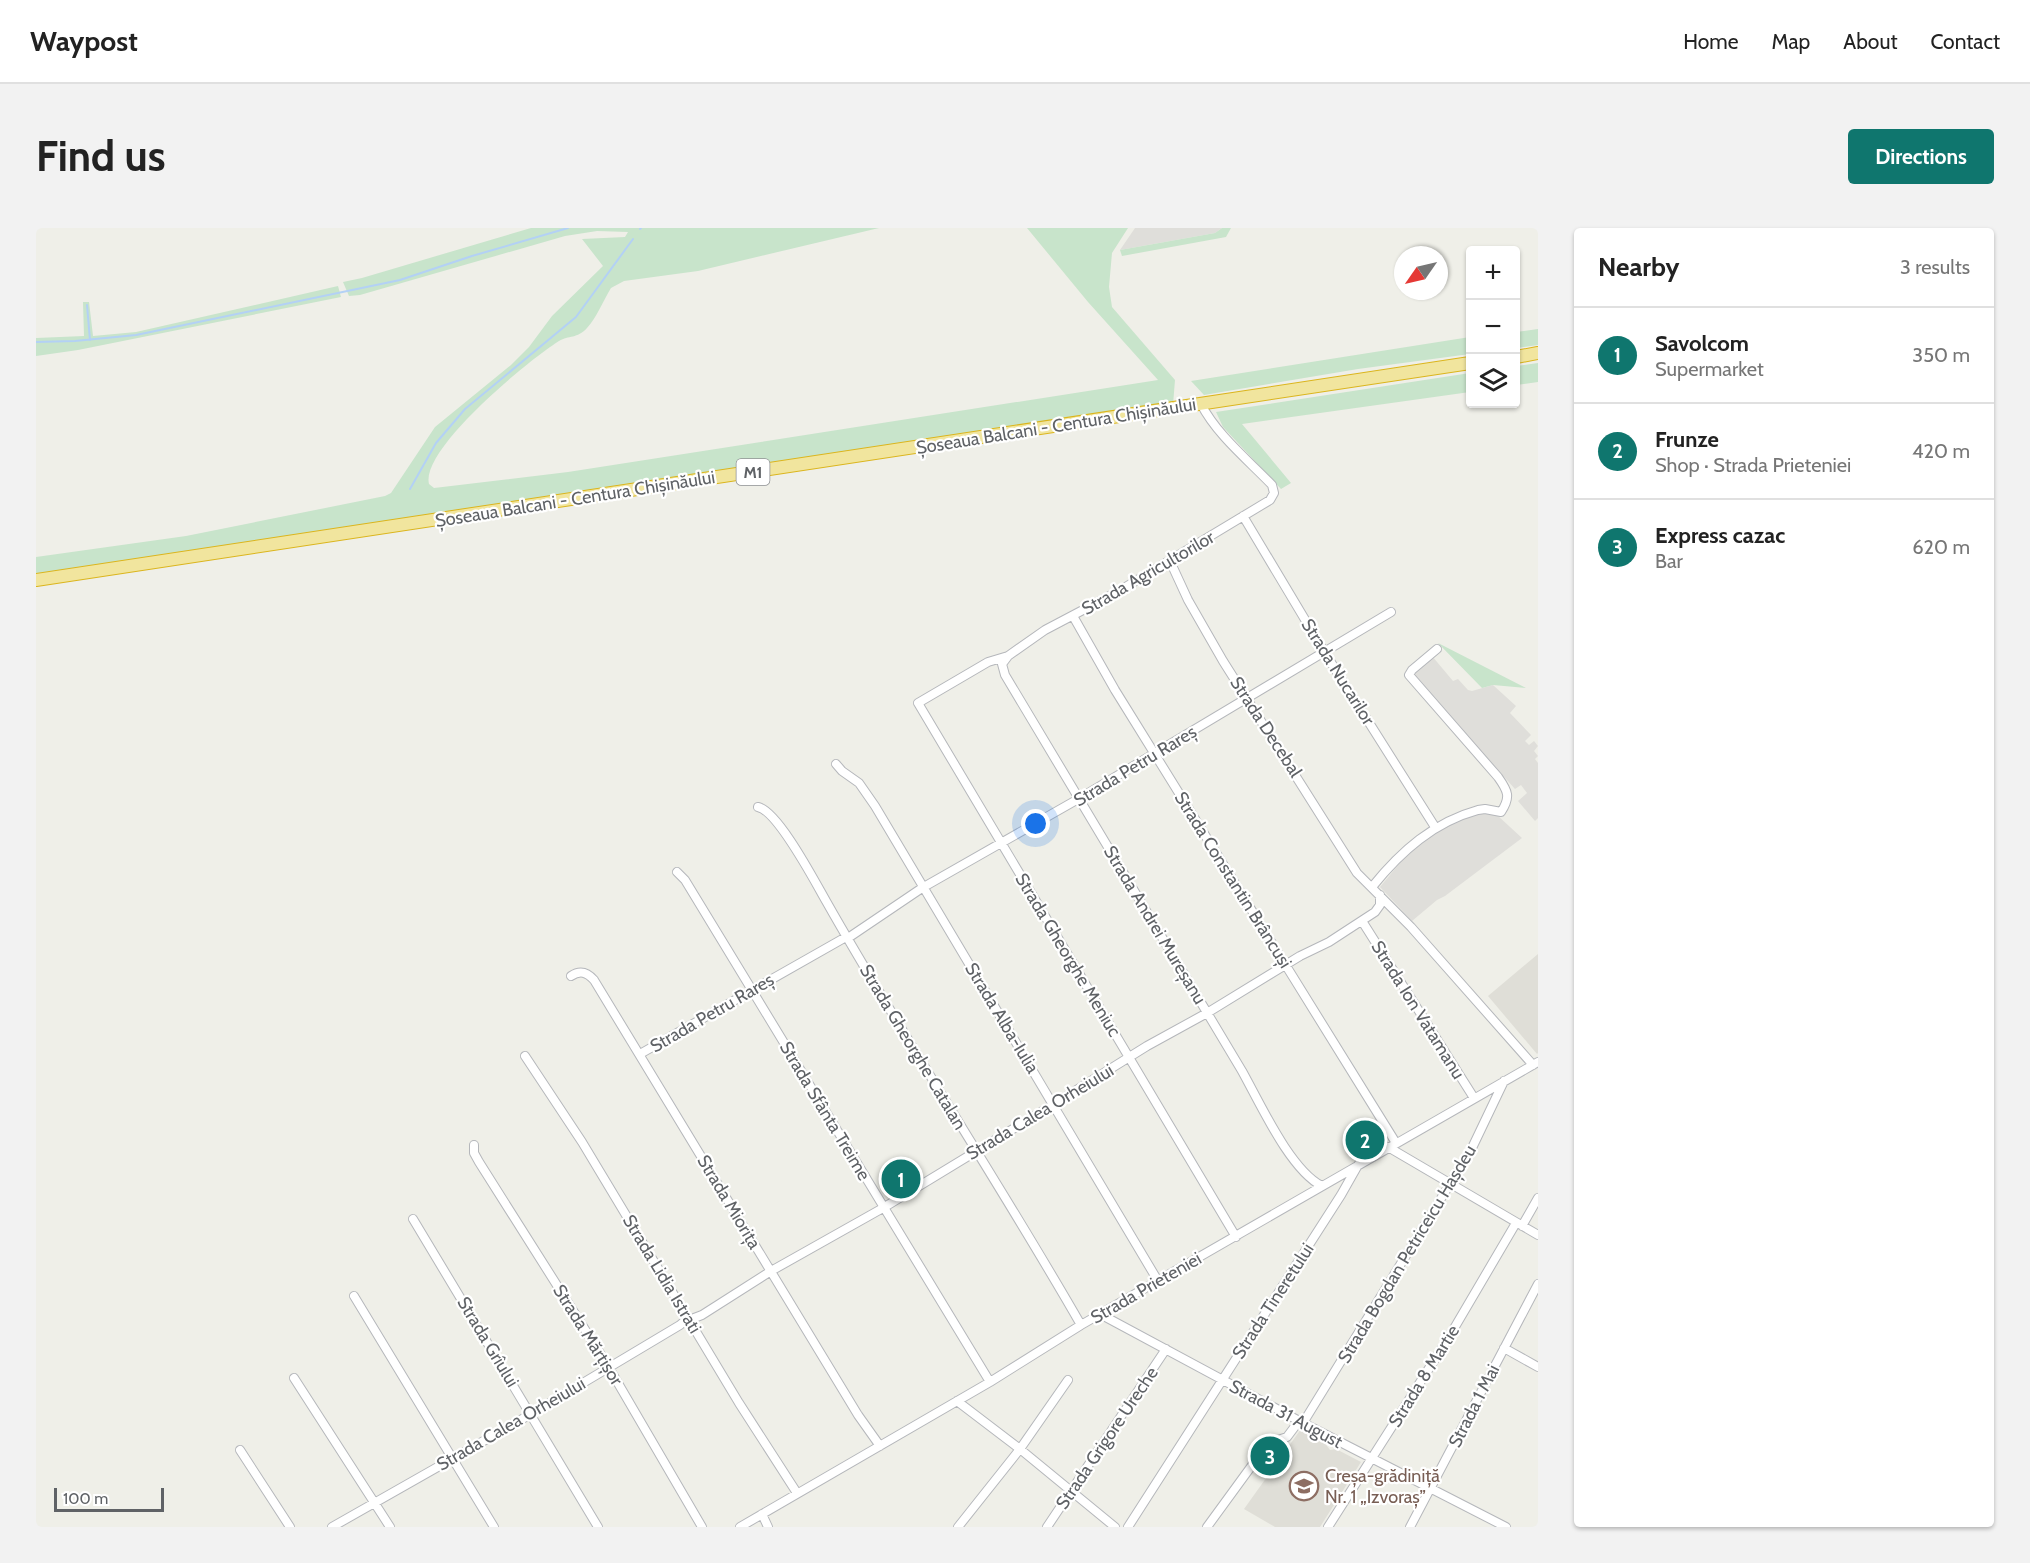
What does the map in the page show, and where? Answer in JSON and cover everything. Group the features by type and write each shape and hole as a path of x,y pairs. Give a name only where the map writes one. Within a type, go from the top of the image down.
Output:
{"highway":[{"path":"1520,356 1538,353"},
{"name":"Șoseaua Balcani - Centura Chișinăului","path":"36,580 1466,364"}],"street":[{"name":"Strada Agricultorilor","path":"918,703 988,662 1008,656 1045,630 1170,561 1270,500 1274,493 1272,485 1219,430 1207,416 1201,404"},
{"name":"Strada Nucarilor","path":"1243,516 1325,653 1435,827"},
{"name":"Strada Decebal","path":"1170,561 1184,592 1213,644 1357,873 1372,887"},
{"name":"Strada Petru Rareș","path":"640,1054 847,937 922,888 1002,844 1391,612"},
{"name":"Strada Constantin Brâncuși","path":"1073,616 1086,642 1286,965 1392,1145"},
{"path":"1372,887 1397,858 1435,827 1479,810 1493,810 1501,813 1507,803 1508,794 1505,787 1409,675 1437,649"},
{"name":"Strada Andrei Mureșanu","path":"1008,656 1002,664 1002,670 1299,1167 1313,1182 1322,1186"},
{"name":"Strada Gheorghe Meniuc","path":"918,703 1236,1237"},
{"name":"Strada Alba-Iulia","path":"836,764 859,783 875,806 1158,1281"},
{"name":"Strada Gheorghe Catalan","path":"758,807 768,812 794,845 1081,1325"},
{"name":"Strada Sfânta Treime","path":"677,872 685,880 818,1096 883,1208 990,1382"},
{"name":"Strada Prieteniei","path":"740,1527 990,1382 1081,1325 1535,1063 1372,887"},
{"name":"Strada Calea Orheiului","path":"332,1527 531,1414 688,1319 702,1315 771,1271 883,1208 1128,1058 1362,921 1375,912 1380,905 1380,895"},
{"name":"Strada Ion Vatamanu","path":"1362,921 1474,1098"},
{"name":"Strada Miorița","path":"571,976 580,972 586,973 594,980 858,1415 880,1446"},
{"name":"Strada Lidia Istrati","path":"525,1056 582,1142 739,1403 797,1493"},
{"name":"Strada Bogdan Petriceicu Hașdeu","path":"1207,1527 1261,1452 1272,1442 1287,1437 1301,1422 1450,1183 1483,1127 1504,1081"},
{"name":"Strada Mărțișor","path":"474,1145 474,1153 479,1162 608,1366 702,1527"},
{"path":"1392,1145 1450,1183 1538,1235"},
{"name":"Strada Tineretului","path":"1128,1527 1341,1195 1358,1164"},
{"name":"Strada 8 Martie","path":"1328,1527 1538,1198"},
{"name":"Strada Grîului","path":"413,1219 598,1527"},
{"name":"Strada 1 Mai","path":"1410,1527 1538,1284"},
{"path":"354,1296 494,1527"},
{"name":"Strada 31 August","path":"1100,1314 1301,1422 1506,1527"},
{"name":"Strada 1 Mai","path":"1504,1348 1538,1367"},
{"name":"Strada Grigore Ureche","path":"1047,1527 1166,1349"},
{"path":"294,1378 390,1527"},
{"path":"958,1527 1020,1449 1068,1380"},
{"path":"957,1401 1115,1527"},
{"path":"240,1450 290,1527"},
{"path":"762,1514 768,1527"}],"shaded area":[{"path":"1135,228 1222,228 1215,233 1120,250"},
{"path":"1432,656 1453,681 1458,679 1468,690 1493,685 1516,706 1510,713 1531,735 1525,741 1529,745 1534,741 1538,746 1534,751 1538,756 1535,759 1538,763 1538,818 1535,821 1518,801 1527,793 1521,785 1515,789 1412,674"},
{"path":"1477,813 1497,815 1522,838 1412,921 1380,887 1404,858 1435,832"},
{"path":"1538,954 1538,1053 1537,1054 1488,996"},
{"name":"Creșa-grădiniță Nr. 1 „Izvoraș”","path":"1301,1429 1324,1442 1330,1450 1336,1449 1361,1462 1320,1527 1275,1527 1244,1509"}],"green space":[{"path":"531,228 879,228 698,271 624,281 611,288 587,328 559,341 525,366 459,428 441,449 431,469 429,484 434,488 568,472 1158,380 1088,302 1027,228 1128,228 1112,253 1109,287 1112,307 1175,380 1173,405 36,576 36,557 186,536 391,493 435,427 511,365 529,347 552,316 603,266 582,239 625,237 628,232 597,231 565,236 360,295 349,296 343,282"},
{"path":"1222,228 1231,228 1226,237 1122,256 1120,250 1215,233"},
{"path":"338,286 341,297 78,350 36,356 36,338 84,336 83,302 89,302 93,336 136,332"},
{"path":"1538,329 1538,345 1520,347 1520,331"},
{"path":"1466,338 1466,355 1358,369 1204,395 1191,381"},
{"path":"1538,363 1538,382 1520,384 1520,365"},
{"path":"1466,374 1466,393 1242,424 1291,483 1281,489 1223,427 1216,412"},
{"path":"1438,643 1526,688 1493,685 1482,688"}],"waterway":[{"path":"36,342 136,335 400,280 568,228"},
{"path":"410,489 436,443 465,409 576,317 633,239"},
{"path":"87,305 90,340"}],"place":[{"name":"Frunze","path":"1365,1140"},
{"name":"Savolcom","path":"901,1179"},
{"name":"Express cazac","path":"1270,1456"},
{"name":"Creșa-grădiniță Nr. 1 „Izvoraș”","path":"1304,1486"}]}
